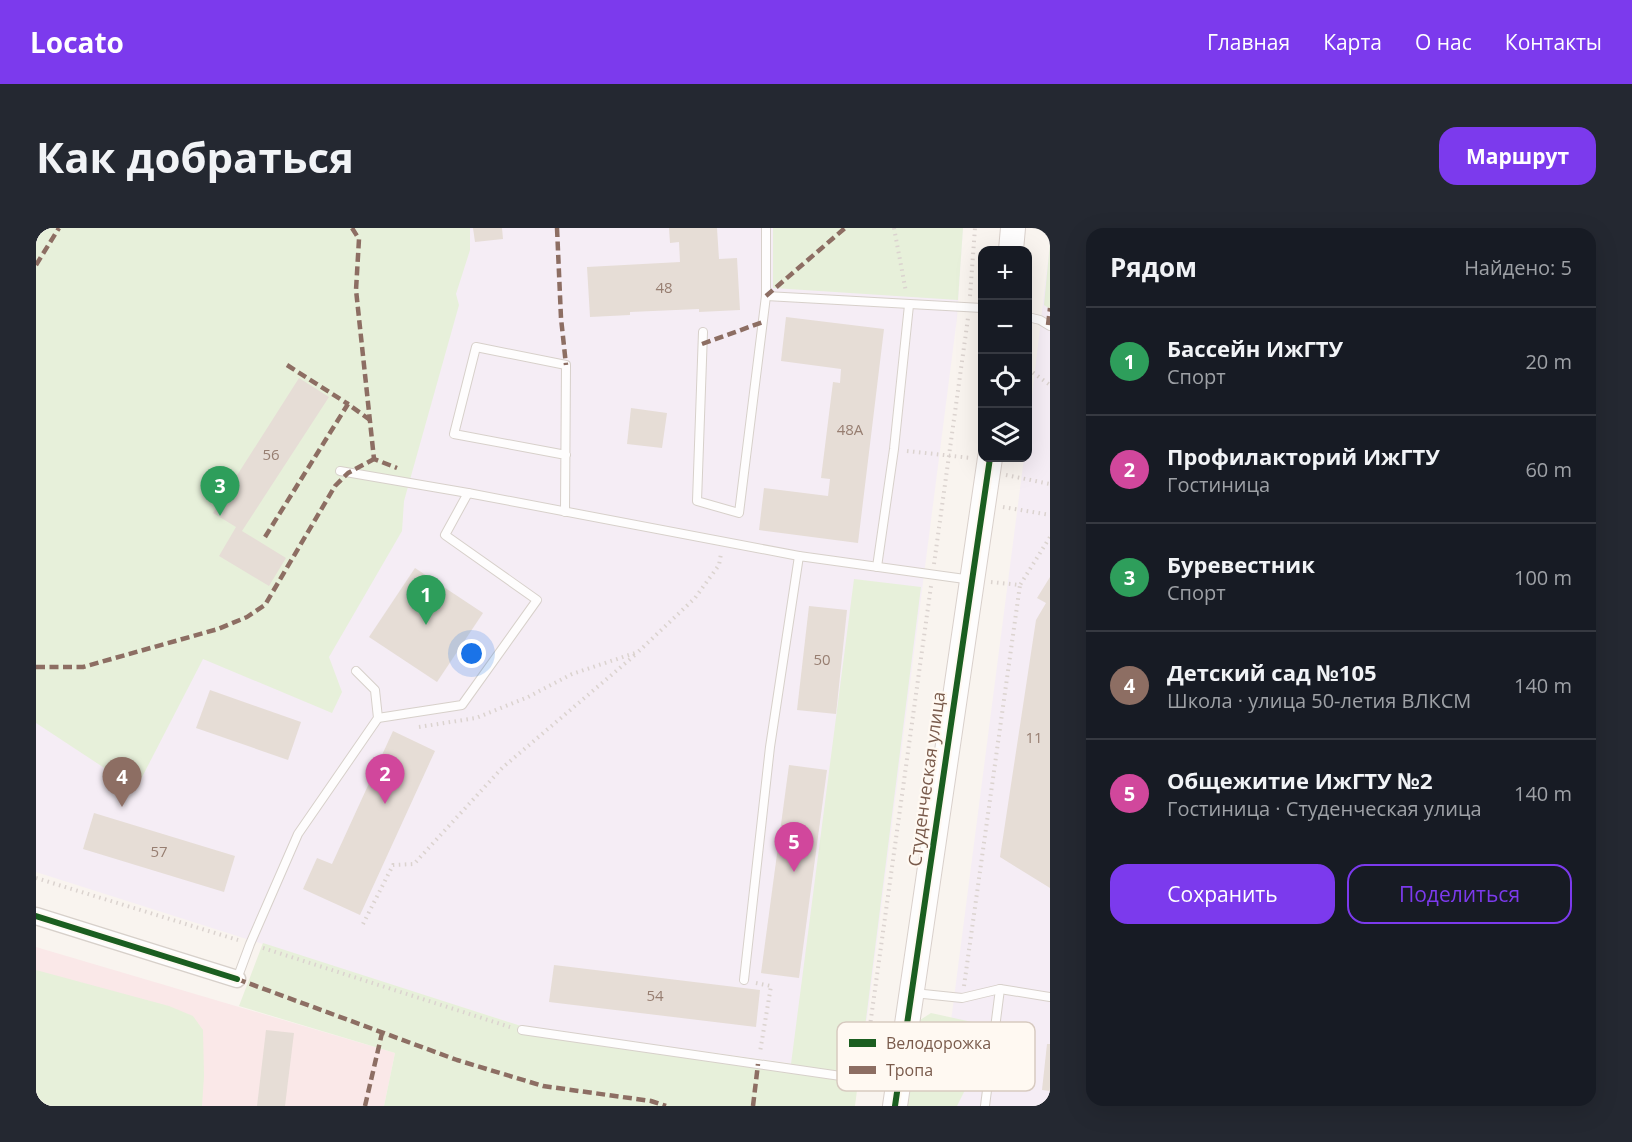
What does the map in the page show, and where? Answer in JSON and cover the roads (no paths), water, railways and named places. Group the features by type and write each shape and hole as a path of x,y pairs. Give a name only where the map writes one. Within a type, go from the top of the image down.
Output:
{"street":[{"path":"1011,246 1013,228"},
{"name":"Студенческая улица","path":"906,1022 989,463"},
{"path":"36,916 237,979"}],"lane":[{"path":"703,332 697,501 739,513 766,296 766,228"},
{"path":"766,296 978,308"},
{"path":"877,567 894,449 909,305"},
{"path":"1032,317 1050,326"},
{"path":"565,512 566,455 566,364 476,347 454,434 566,455"},
{"path":"340,471 799,556 972,580"},
{"path":"378,718 462,705 537,600 445,535 468,494"},
{"path":"744,980 770,747 799,556"},
{"path":"237,979 298,834 378,718 375,690 356,671"},
{"path":"995,1022 999,989"},
{"path":"910,993 962,999 999,989 1050,997"},
{"path":"522,1030 837,1076"},
{"path":"985,1106 987,1091"}],"place":[{"name":"Буревестник","path":"220,516"},
{"name":"Бассейн ИжГТУ","path":"426,625"},
{"name":"Профилакторий ИжГТУ","path":"385,804"},
{"name":"Детский сад №105","path":"122,807"},
{"name":"Общежитие ИжГТУ №2","path":"794,872"}]}
